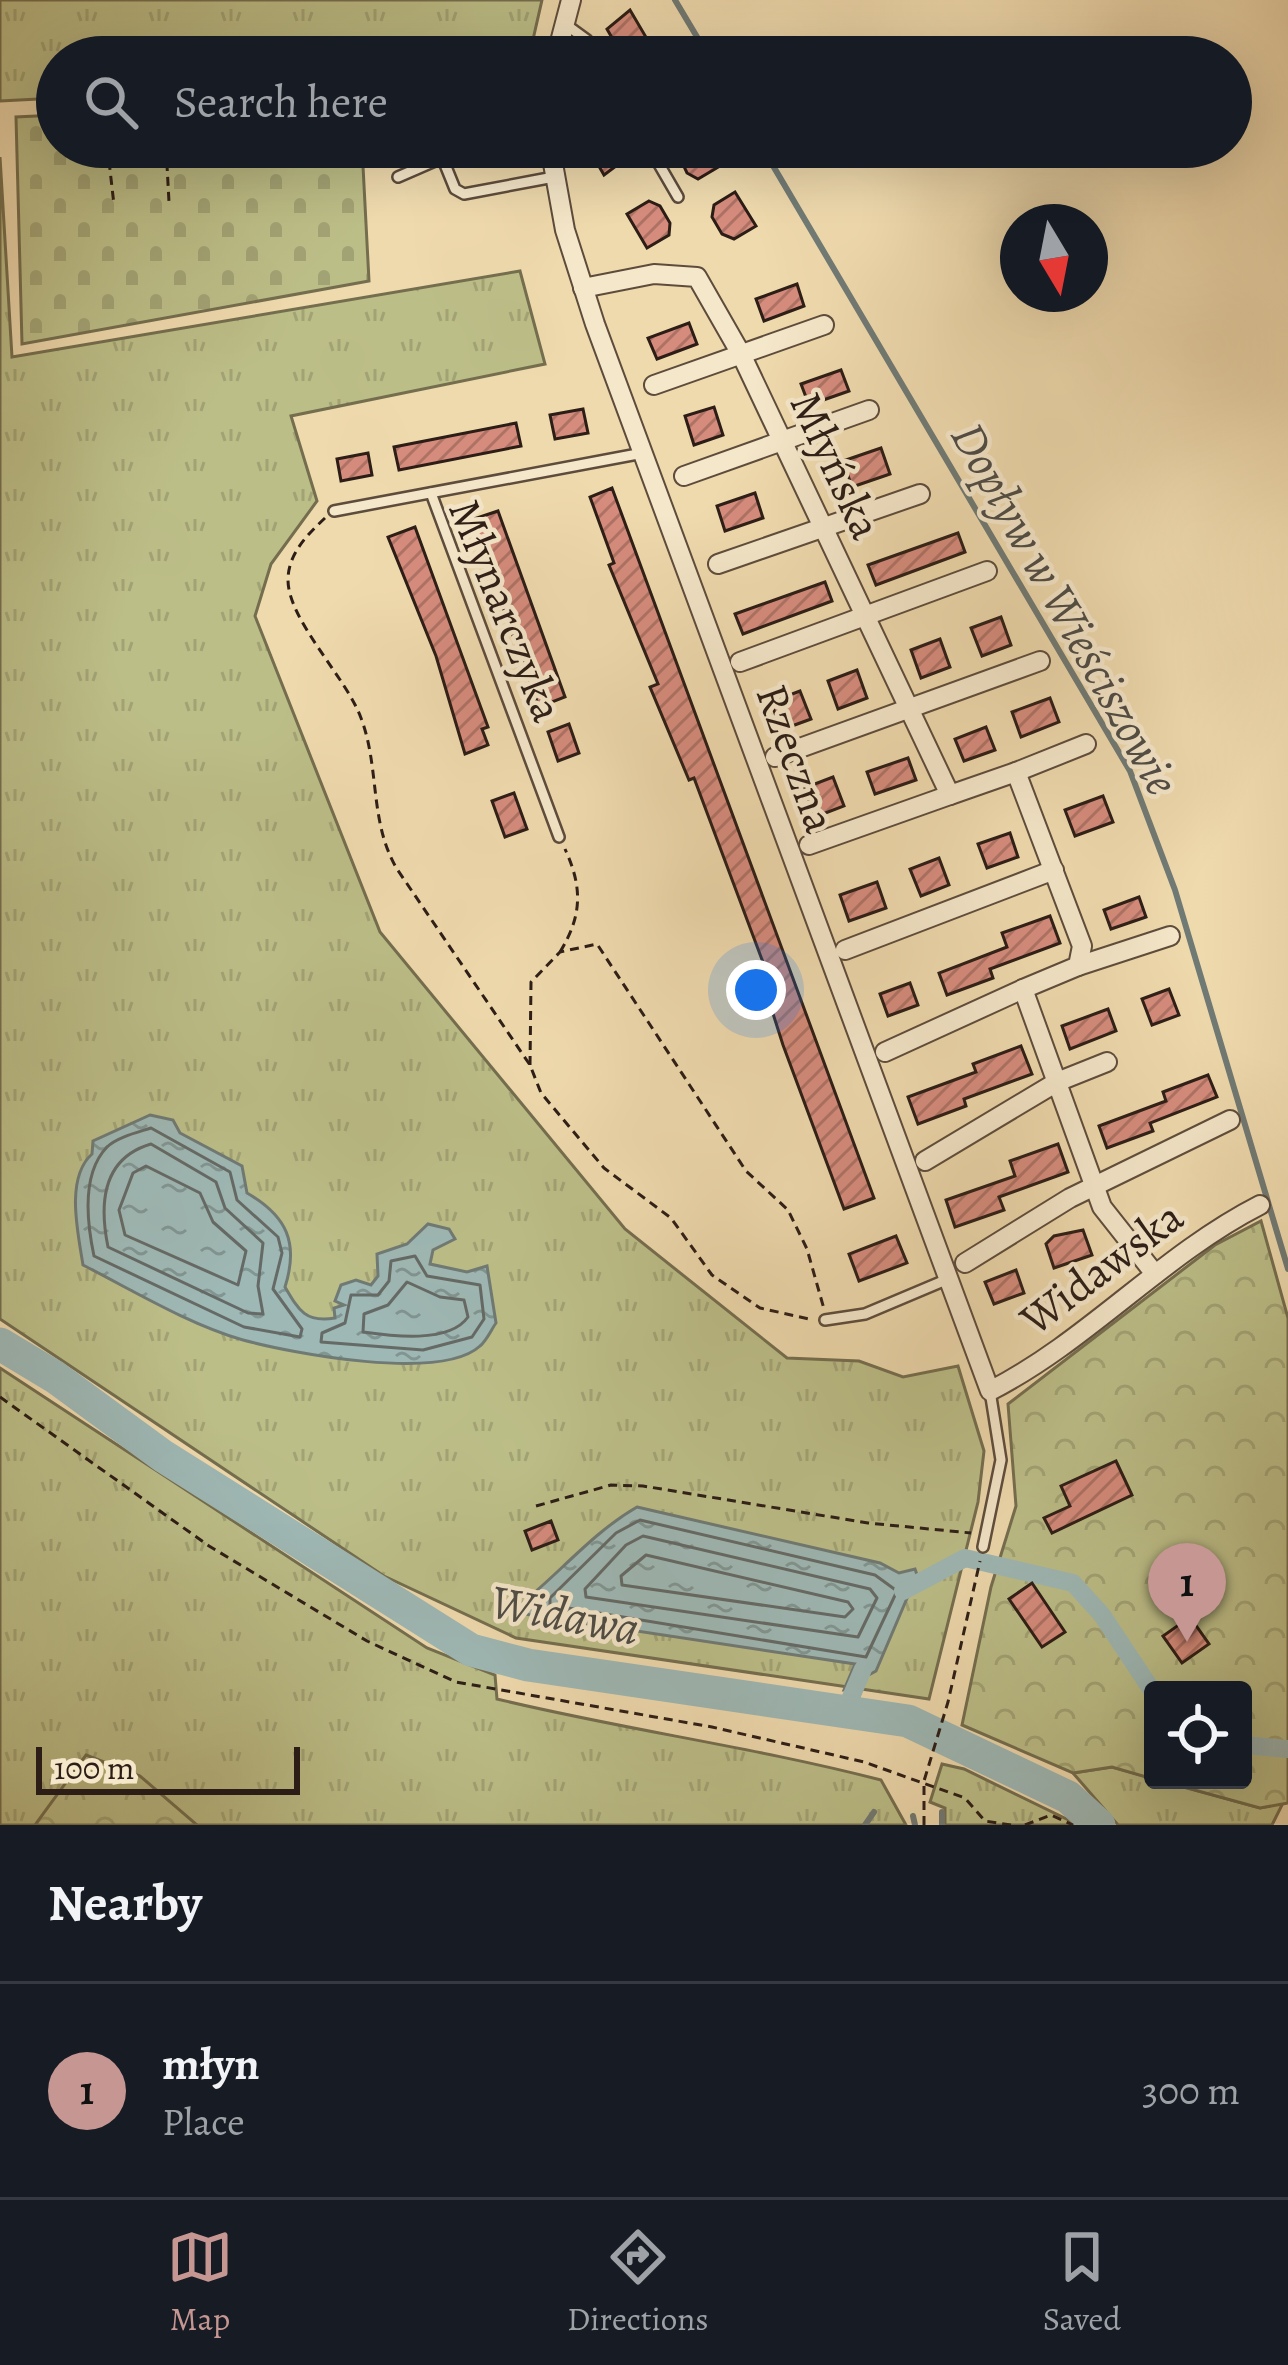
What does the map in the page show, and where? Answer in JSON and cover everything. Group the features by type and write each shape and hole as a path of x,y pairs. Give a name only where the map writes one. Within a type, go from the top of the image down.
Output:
{"street":[{"path":"562,36 571,0"},
{"name":"Rzeczna","path":"553,168 583,288 990,1391"},
{"name":"Młyńska","path":"583,288 654,274 697,277 741,354 950,795"},
{"path":"654,385 824,326"},
{"path":"684,476 868,410"},
{"path":"718,564 920,494"},
{"path":"740,662 987,571"},
{"path":"775,757 1040,661"},
{"path":"809,844 1086,744"},
{"path":"1016,772 1082,946 1078,966"},
{"path":"845,950 1054,870"},
{"path":"885,1052 1078,966 1171,936"},
{"path":"1023,989 1109,1221 1155,1274"},
{"path":"925,1161 1058,1082 1107,1061"},
{"path":"965,1263 1094,1187 1230,1120"},
{"name":"Widawska","path":"990,1391 1030,1371 1207,1232 1260,1205"}],"lane":[{"path":"566,24 582,36"},
{"path":"398,177 418,168"},
{"path":"446,168 455,189 464,194 554,177"},
{"path":"661,168 678,196"},
{"path":"431,493 643,453"},
{"name":"Młynarczyka","path":"334,511 431,493 559,837"},
{"path":"825,1320 865,1314 948,1279"},
{"path":"984,1541 1001,1460 990,1391"}],"path":[{"path":"110,168 114,205"},
{"path":"167,168 169,202"},
{"path":"334,511 292,555 287,582 361,718 386,851 530,1065 552,1107 604,1168 671,1217 687,1247 712,1274 760,1308 825,1320 807,1249 788,1210 746,1171 597,944 560,952"},
{"path":"530,1065 531,982 560,952 576,926 579,893 559,837"},
{"path":"0,1397 209,1546 367,1641 456,1682 712,1727 924,1781 964,1798 985,1821 1011,1825"},
{"path":"536,1506 610,1485 643,1486 984,1541"},
{"path":"925,1825 924,1781 949,1702 978,1571"},
{"path":"1024,1825 1051,1815 1073,1825"}],"green space":[{"path":"0,0 542,0 534,36 36,36 36,99 0,101"},
{"path":"36,116 36,168 363,168 369,281 22,344 16,117"},
{"path":"0,157 12,357 520,271 545,364 291,416 317,501 271,564 255,616 380,932 625,1229 787,1358 859,1361 903,1377 958,1366 984,1451 978,1502 929,1699 516,1638 384,1576 0,1319"},
{"path":"1261,1221 1288,1318 1288,1803 1260,1808 1191,1789 1252,1789 1252,1681 1144,1681 1144,1776 1112,1767 1073,1773 962,1725 991,1587 1016,1506 1008,1404 1215,1245"},
{"path":"0,1368 427,1648 495,1675 497,1699 881,1780 906,1825 0,1825"},
{"path":"86,1755 140,1776 197,1825 35,1825"},
{"path":"942,1764 964,1769 1079,1825 945,1825 945,1808 930,1802"},
{"path":"1112,1767 1144,1776 1144,1789 1191,1789 1260,1808 1283,1803 1272,1825 1118,1825 1073,1773"}],"water":[{"path":"150,1115 173,1120 180,1133 242,1166 247,1193 272,1211 286,1232 291,1257 285,1287 304,1313 317,1319 335,1318 334,1308 344,1305 335,1301 341,1285 356,1280 371,1285 378,1276 377,1254 407,1244 428,1224 449,1229 455,1239 433,1250 430,1264 467,1272 487,1266 496,1323 487,1338 461,1357 433,1362 365,1361 295,1351 202,1325 83,1265 76,1191 93,1141"},
{"path":"637,1507 880,1563 899,1573 915,1569 921,1586 908,1596 876,1671 865,1677 860,1690 844,1690 855,1664 511,1612"}],"building":[{"path":"630,10 645,36 611,36 607,29"},
{"path":"685,168 717,168 698,179"},
{"path":"735,192 756,226 734,239 722,234 712,217 714,205"},
{"path":"649,201 660,206 670,223 669,235 647,248 627,214"},
{"path":"797,284 804,306 764,321 756,299"},
{"path":"689,323 697,344 657,359 648,338"},
{"path":"841,370 849,391 809,405 801,384"},
{"path":"714,407 723,435 694,445 685,416"},
{"path":"583,409 588,433 555,439 550,415"},
{"path":"516,423 521,446 399,470 394,447"},
{"path":"881,448 890,474 852,487 843,461"},
{"path":"368,453 372,475 341,481 337,459"},
{"path":"612,488 874,1198 844,1209 783,1045 761,976 767,973 694,778 689,780 650,687 658,684 609,565 614,563 590,497"},
{"path":"755,493 763,518 725,531 717,506"},
{"path":"498,511 565,697 539,707 471,520"},
{"path":"415,527 488,727 482,729 488,745 465,754 436,656 388,537"},
{"path":"958,533 965,552 876,585 868,565"},
{"path":"825,582 832,601 743,634 735,614"},
{"path":"1001,617 1011,645 982,656 971,628"},
{"path":"940,639 950,667 921,678 911,650"},
{"path":"857,670 867,698 838,709 828,681"},
{"path":"800,691 811,719 781,730 771,702"},
{"path":"1050,698 1059,722 1021,737 1012,712"},
{"path":"569,724 579,753 558,761 548,732"},
{"path":"986,727 995,750 964,761 955,739"},
{"path":"908,758 916,780 875,794 867,772"},
{"path":"833,777 844,806 815,817 804,788"},
{"path":"514,793 527,829 505,837 492,801"},
{"path":"1103,796 1113,822 1075,836 1065,810"},
{"path":"1010,833 1018,857 987,868 978,844"},
{"path":"939,858 949,885 921,896 910,869"},
{"path":"877,882 886,908 849,921 840,895"},
{"path":"1139,897 1146,917 1111,929 1104,910"},
{"path":"1050,916 1060,943 990,969 993,978 947,995 939,973 1007,947 1002,933"},
{"path":"910,983 918,1005 888,1016 880,994"},
{"path":"1169,989 1179,1015 1152,1025 1142,999"},
{"path":"1108,1009 1116,1031 1070,1049 1062,1026"},
{"path":"1021,1046 1032,1074 964,1099 966,1106 918,1124 908,1097 976,1072 973,1064"},
{"path":"1208,1075 1217,1097 1150,1123 1153,1131 1107,1148 1099,1126 1166,1101 1163,1092"},
{"path":"1058,1144 1068,1172 999,1197 1004,1210 955,1227 946,1200 1015,1176 1010,1161"},
{"path":"1083,1230 1092,1255 1054,1268 1046,1244 1054,1236"},
{"path":"896,1236 907,1263 859,1281 849,1254"},
{"path":"1016,1270 1024,1293 994,1304 985,1282"},
{"path":"1116,1461 1132,1495 1052,1533 1044,1518 1070,1506 1061,1486"},
{"path":"551,1521 558,1540 532,1550 525,1531"},
{"path":"1032,1583 1065,1632 1042,1647 1009,1599"},
{"path":"1190,1617 1209,1644 1182,1663 1163,1636"}],"waterway":[{"name":"Dopływ w Wieściszowie","path":"675,0 696,36"},
{"name":"Dopływ w Wieściszowie","path":"774,168 1130,771 1175,890 1288,1269"},
{"name":"Widawa","path":"0,1344 55,1377 163,1456 471,1650 528,1665 908,1721 1068,1797 1099,1825"},
{"path":"903,1591 965,1558 1073,1583 1102,1615 1146,1681"},
{"path":"846,1709 863,1669"},
{"path":"1252,1746 1288,1749"},
{"path":"865,1825 874,1812"},
{"path":"942,1812 942,1825"},
{"path":"913,1816 915,1825"}],"place":[{"name":"młyn","path":"1187,1642"}]}
